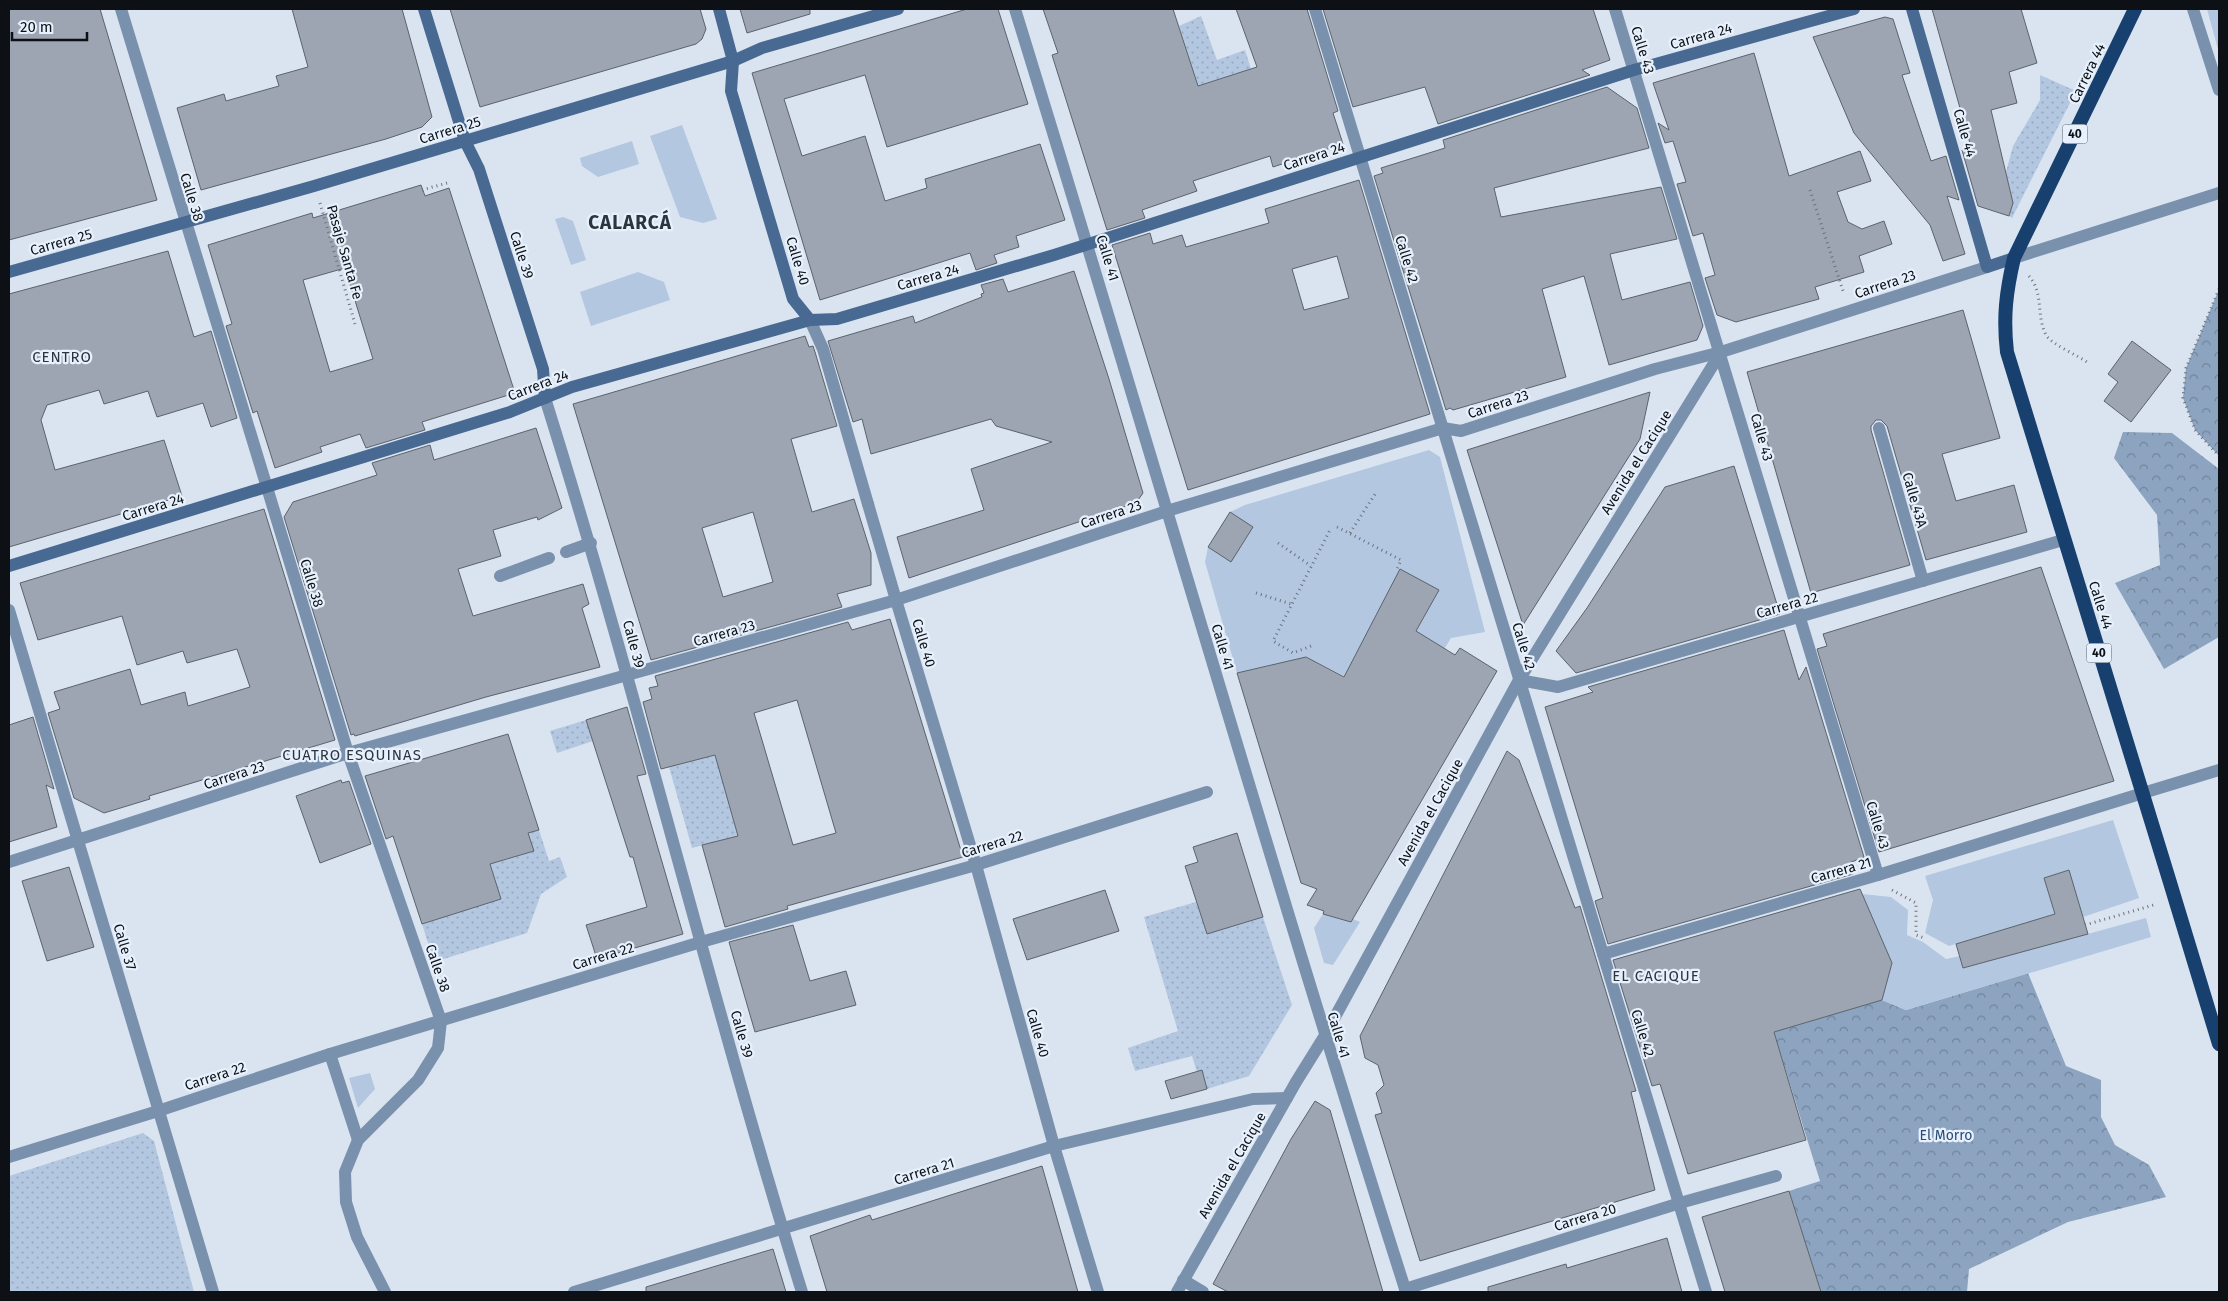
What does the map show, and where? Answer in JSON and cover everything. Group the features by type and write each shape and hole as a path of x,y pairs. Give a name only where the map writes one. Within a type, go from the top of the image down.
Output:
{"highway":[{"name":"Carrera 44","path":"2014,258 2136,9"},
{"name":"Calle 44","path":"2014,258 2006,301 2004,325 2007,352 2063,540 2175,899 2215,1017 2219,1044"}],"main road":[{"name":"Calle 39","path":"424,9 465,141 479,169 543,369 546,398"},
{"name":"Calle 40","path":"719,9 733,60 731,91 794,299 810,320"},
{"name":"Carrera 25","path":"9,272 314,186 733,60 762,48 898,9"},
{"name":"Carrera 24","path":"9,566 268,488 510,412 572,387 810,320 836,319 1088,245 1634,70 1854,9"},
{"name":"Calle 44","path":"1912,9 1987,267"},
{"name":"Carrera 23","path":"1987,267 2014,258"}],"street":[{"name":"Calle 38","path":"121,9 184,223 268,488 348,753 441,1021 438,1048 418,1080 358,1140 345,1172 346,1202 357,1237 385,1292"},
{"name":"Calle 41","path":"1015,9 1088,245 1324,1037 1405,1291"},
{"name":"Calle 42","path":"1315,9 1706,1292"},
{"name":"Calle 43","path":"1615,9 1721,352 1878,875"},
{"path":"2193,9 2219,90"},
{"name":"Carrera 23","path":"2014,258 2219,193"},
{"name":"Carrera 23","path":"9,862 348,753 896,600 1167,511 1444,428 1461,431 1655,370 1721,352 1987,267"},
{"name":"Calle 40","path":"810,320 824,349 896,600 976,866 1054,1146 1098,1292"},
{"name":"Avenida el Cacique","path":"1176,1292 1324,1037 1519,680 1721,352"},
{"name":"Calle 39","path":"546,398 591,544 701,942 802,1292"},
{"name":"Calle 43A","path":"1879,428 1923,581"},
{"name":"Carrera 22","path":"1519,680 1558,687 2063,540"},
{"path":"566,552 591,544"},
{"path":"500,576 549,558"},
{"name":"Calle 37","path":"9,610 213,1292"},
{"name":"Carrera 21","path":"1603,954 1878,875 2219,770"},
{"name":"Carrera 22","path":"9,1157 158,1111 330,1054 701,942 976,866 1208,792"},
{"path":"330,1054 358,1140"},
{"name":"Carrera 21","path":"574,1292 783,1230 1054,1146 1254,1099 1287,1098"},
{"name":"Carrera 20","path":"1405,1291 1680,1203 1776,1176"},
{"path":"1183,1280 1203,1292"}],"path":[{"path":"422,190 447,183"},
{"name":"Pasaje Santa Fe","path":"314,186 355,324"},
{"path":"1810,190 1848,311"},
{"path":"2014,258 2035,282 2042,323 2047,336 2088,363"},
{"path":"2219,289 2186,368 2183,398 2195,430 2219,456"},
{"path":"1350,533 1375,494"},
{"path":"1337,527 1401,560 1397,568"},
{"path":"1311,646 1293,653 1273,641 1330,530"},
{"path":"1278,543 1311,566"},
{"path":"1256,593 1291,604"},
{"path":"2085,925 2175,899"},
{"path":"1916,903 1916,935 1924,938"}],"shaded area":[{"path":"2207,9 2219,9 2219,53"},
{"path":"1201,16 1217,60 1245,50 1251,69 1166,96 1155,69 1189,57 1179,26"},
{"path":"2040,75 2076,91 2012,218 2009,216 2013,203 2006,172 2013,146 2040,100"},
{"path":"682,125 717,219 703,223 680,217 650,136"},
{"path":"632,141 639,164 598,177 582,166 580,158"},
{"path":"563,217 573,221 586,260 571,265 555,219"},
{"path":"638,272 664,282 670,300 591,326 580,292"},
{"path":"1429,450 1440,457 1485,632 1451,638 1424,682 1350,679 1306,657 1237,673 1205,562 1208,547 1230,512 1245,505"},
{"path":"586,720 593,741 557,753 550,731"},
{"path":"715,755 738,836 692,848 669,767"},
{"path":"2113,820 2139,898 2083,917 2068,870 2044,878 2055,914 1949,946 1925,933 1933,900 1925,876"},
{"path":"539,830 549,861 560,857 567,877 541,894 527,933 434,962 422,924 501,899 488,856 505,860 533,851 528,833"},
{"path":"1862,894 1891,897 1908,910 1907,935 1923,942 1946,959 1960,956 1963,968 2146,918 2151,937 1906,1010 1882,1000 1892,963"},
{"path":"1196,902 1207,934 1263,917 1292,1005 1249,1076 1207,1089 1202,1071 1197,1072 1192,1056 1135,1071 1128,1048 1178,1031 1144,917"},
{"path":"1323,914 1351,922 1353,919 1360,922 1333,965 1324,963 1314,928"},
{"path":"370,1073 375,1089 358,1108 349,1078"},
{"path":"143,1133 154,1141 194,1292 9,1292 9,1176"}],"green space":[{"path":"2219,289 2219,456 2195,430 2183,398 2186,368"},
{"path":"2123,432 2172,433 2219,469 2219,637 2164,669 2115,583 2160,565 2157,515 2114,458"},
{"name":"El Morro","path":"2028,973 2066,1066 2101,1080 2101,1117 2115,1145 2149,1165 2166,1197 2068,1222 1969,1269 1967,1292 1821,1292 1789,1191 1820,1181 1774,1032 1882,1000 1906,1010"}],"building":[{"path":"9,9 100,9 157,200 9,240"},
{"path":"292,9 402,9 432,117 422,127 386,139 201,190 177,108 224,94 226,101 279,86 276,76 308,67"},
{"path":"450,9 700,9 706,29 702,39 696,44 480,107"},
{"path":"740,9 810,9 810,14 747,33"},
{"path":"967,9 998,9 1028,104 887,147 865,75 784,99 802,156 865,136 885,201 927,188 925,179 1040,144 1065,220 1016,236 1019,247 994,255 997,263 976,270 970,253 820,300 752,73"},
{"path":"1043,9 1173,9 1198,86 1257,67 1236,9 1307,9 1338,111 1333,113 1343,144 1273,167 1270,156 1193,181 1197,191 1142,210 1145,218 1107,230 1052,55 1058,53"},
{"path":"1323,9 1593,9 1610,60 1582,70 1590,75 1438,124 1425,87 1353,107"},
{"path":"1932,9 2021,9 2037,63 2009,72 2017,103 1991,110 2013,203 2009,216 1978,206 1962,150 1971,147"},
{"path":"1885,17 1893,19 1910,73 1902,75 1931,161 1946,156 1959,200 1947,196 1965,254 1943,261 1930,225 1854,133 1813,37"},
{"path":"1754,53 1789,176 1860,151 1871,181 1837,192 1848,222 1862,229 1884,221 1892,244 1859,256 1864,272 1815,287 1819,299 1736,322 1717,315 1705,278 1715,275 1703,233 1693,236 1677,184 1686,182 1673,141 1665,143 1658,123 1669,130 1653,83"},
{"path":"1607,87 1637,108 1649,148 1494,188 1501,217 1661,187 1677,239 1610,254 1622,300 1690,282 1703,326 1697,340 1609,365 1584,276 1542,289 1566,377 1453,410 1450,408 1446,410 1374,176 1383,173 1381,168 1445,148 1443,140"},
{"path":"1359,180 1430,414 1188,490 1112,245 1150,233 1153,244 1182,235 1186,247 1269,223 1265,209","holes":["1337,256 1349,298 1304,310 1292,269"]},
{"path":"421,185 425,196 449,188 515,393 422,422 425,430 366,448 360,434 320,447 322,452 275,468 257,411 253,413 226,326 232,324 208,245 312,213 313,218","holes":["345,268 373,359 330,372 303,280"]},
{"path":"168,251 194,337 211,331 237,418 211,427 203,403 157,417 148,391 104,404 99,390 47,405 41,420 55,470 164,440 182,496 9,547 9,294"},
{"path":"1074,271 1143,493 1136,503 909,578 897,537 984,510 971,469 1052,442 996,426 991,419 871,454 862,419 853,422 828,341 913,316 915,323 982,297 981,294 984,293 981,285 1003,279 1008,292"},
{"path":"1963,310 2000,438 1942,454 1956,501 2014,485 2027,532 1926,560 1887,426 1881,420 1876,420 1871,426 1871,430 1910,565 1811,593 1747,372"},
{"path":"805,336 809,347 813,346 837,426 791,439 812,512 854,499 871,553 871,585 837,594 842,607 651,660 573,404","holes":["753,512 773,582 723,597 702,528"]},
{"path":"2132,341 2171,370 2131,422 2104,401 2118,382 2108,374"},
{"path":"1650,392 1640,439 1523,625 1467,450"},
{"path":"536,428 562,508 538,520 537,517 493,530 501,556 458,569 473,616 583,584 589,604 582,608 600,667 486,697 355,736 354,734 351,735 284,517 293,502 377,475 372,463 430,445 434,460"},
{"path":"1734,466 1780,614 1576,673 1556,651 1587,608 1665,487"},
{"path":"264,509 335,740 149,796 150,799 104,813 74,798 48,713 60,709 54,692 130,669 141,705 185,692 188,706 250,687 237,649 187,663 183,651 137,665 122,616 38,640 20,583"},
{"path":"1230,512 1253,527 1231,562 1208,547"},
{"path":"2041,567 2114,781 1879,852 1817,649 1827,646 1823,634"},
{"path":"1400,569 1439,590 1416,631 1455,655 1460,648 1497,671 1351,922 1323,914 1324,911 1307,905 1317,889 1301,883 1237,673 1306,657 1344,677"},
{"path":"890,619 963,857 787,906 788,909 725,927 702,845 738,836 715,755 661,769 643,702 652,699 649,688 658,686 655,676 848,622 852,630","holes":["797,700 836,833 793,845 754,713"]},
{"path":"1784,630 1799,680 1806,667 1864,857 1849,863 1853,874 1608,944 1595,901 1603,898 1545,707 1593,692 1588,687"},
{"path":"627,707 646,774 637,776 683,934 597,959 586,925 647,907 633,857 630,857 586,720"},
{"path":"33,717 54,789 46,785 57,827 9,842 9,725"},
{"path":"508,734 539,830 528,833 534,851 490,864 501,899 422,924 393,836 386,839 365,776"},
{"path":"1507,751 1519,760 1575,908 1580,906 1636,1091 1631,1092 1655,1190 1420,1261 1375,1115 1382,1113 1376,1093 1384,1085 1378,1065 1365,1058 1360,1036"},
{"path":"341,780 342,783 349,781 371,844 320,863 296,796"},
{"path":"1237,833 1263,917 1207,934 1185,866 1198,862 1193,847"},
{"path":"69,867 94,947 47,961 22,881"},
{"path":"2069,870 2088,934 1963,968 1956,944 2055,914 2044,878"},
{"path":"1860,889 1892,963 1882,1000 1774,1032 1806,1140 1688,1174 1660,1084 1652,1086 1613,960"},
{"path":"1105,890 1119,931 1027,960 1013,919"},
{"path":"793,925 810,981 846,971 856,1005 755,1032 729,942"},
{"path":"1202,1070 1207,1089 1171,1099 1165,1081"},
{"path":"1315,1101 1330,1110 1383,1292 1228,1292 1213,1284 1291,1139"},
{"path":"1042,1166 1078,1292 827,1292 810,1236 870,1215 872,1220"},
{"path":"1789,1191 1821,1292 1725,1292 1702,1217"},
{"path":"1667,1238 1682,1292 1488,1292 1488,1287 1566,1264 1567,1268"},
{"path":"773,1249 786,1292 646,1292 646,1287"}],"district":[{"name":"CALARCÁ","path":"630,222"},
{"name":"CENTRO","path":"62,357"},
{"name":"CUATRO ESQUINAS","path":"352,755"},
{"name":"EL CACIQUE","path":"1656,976"}]}
